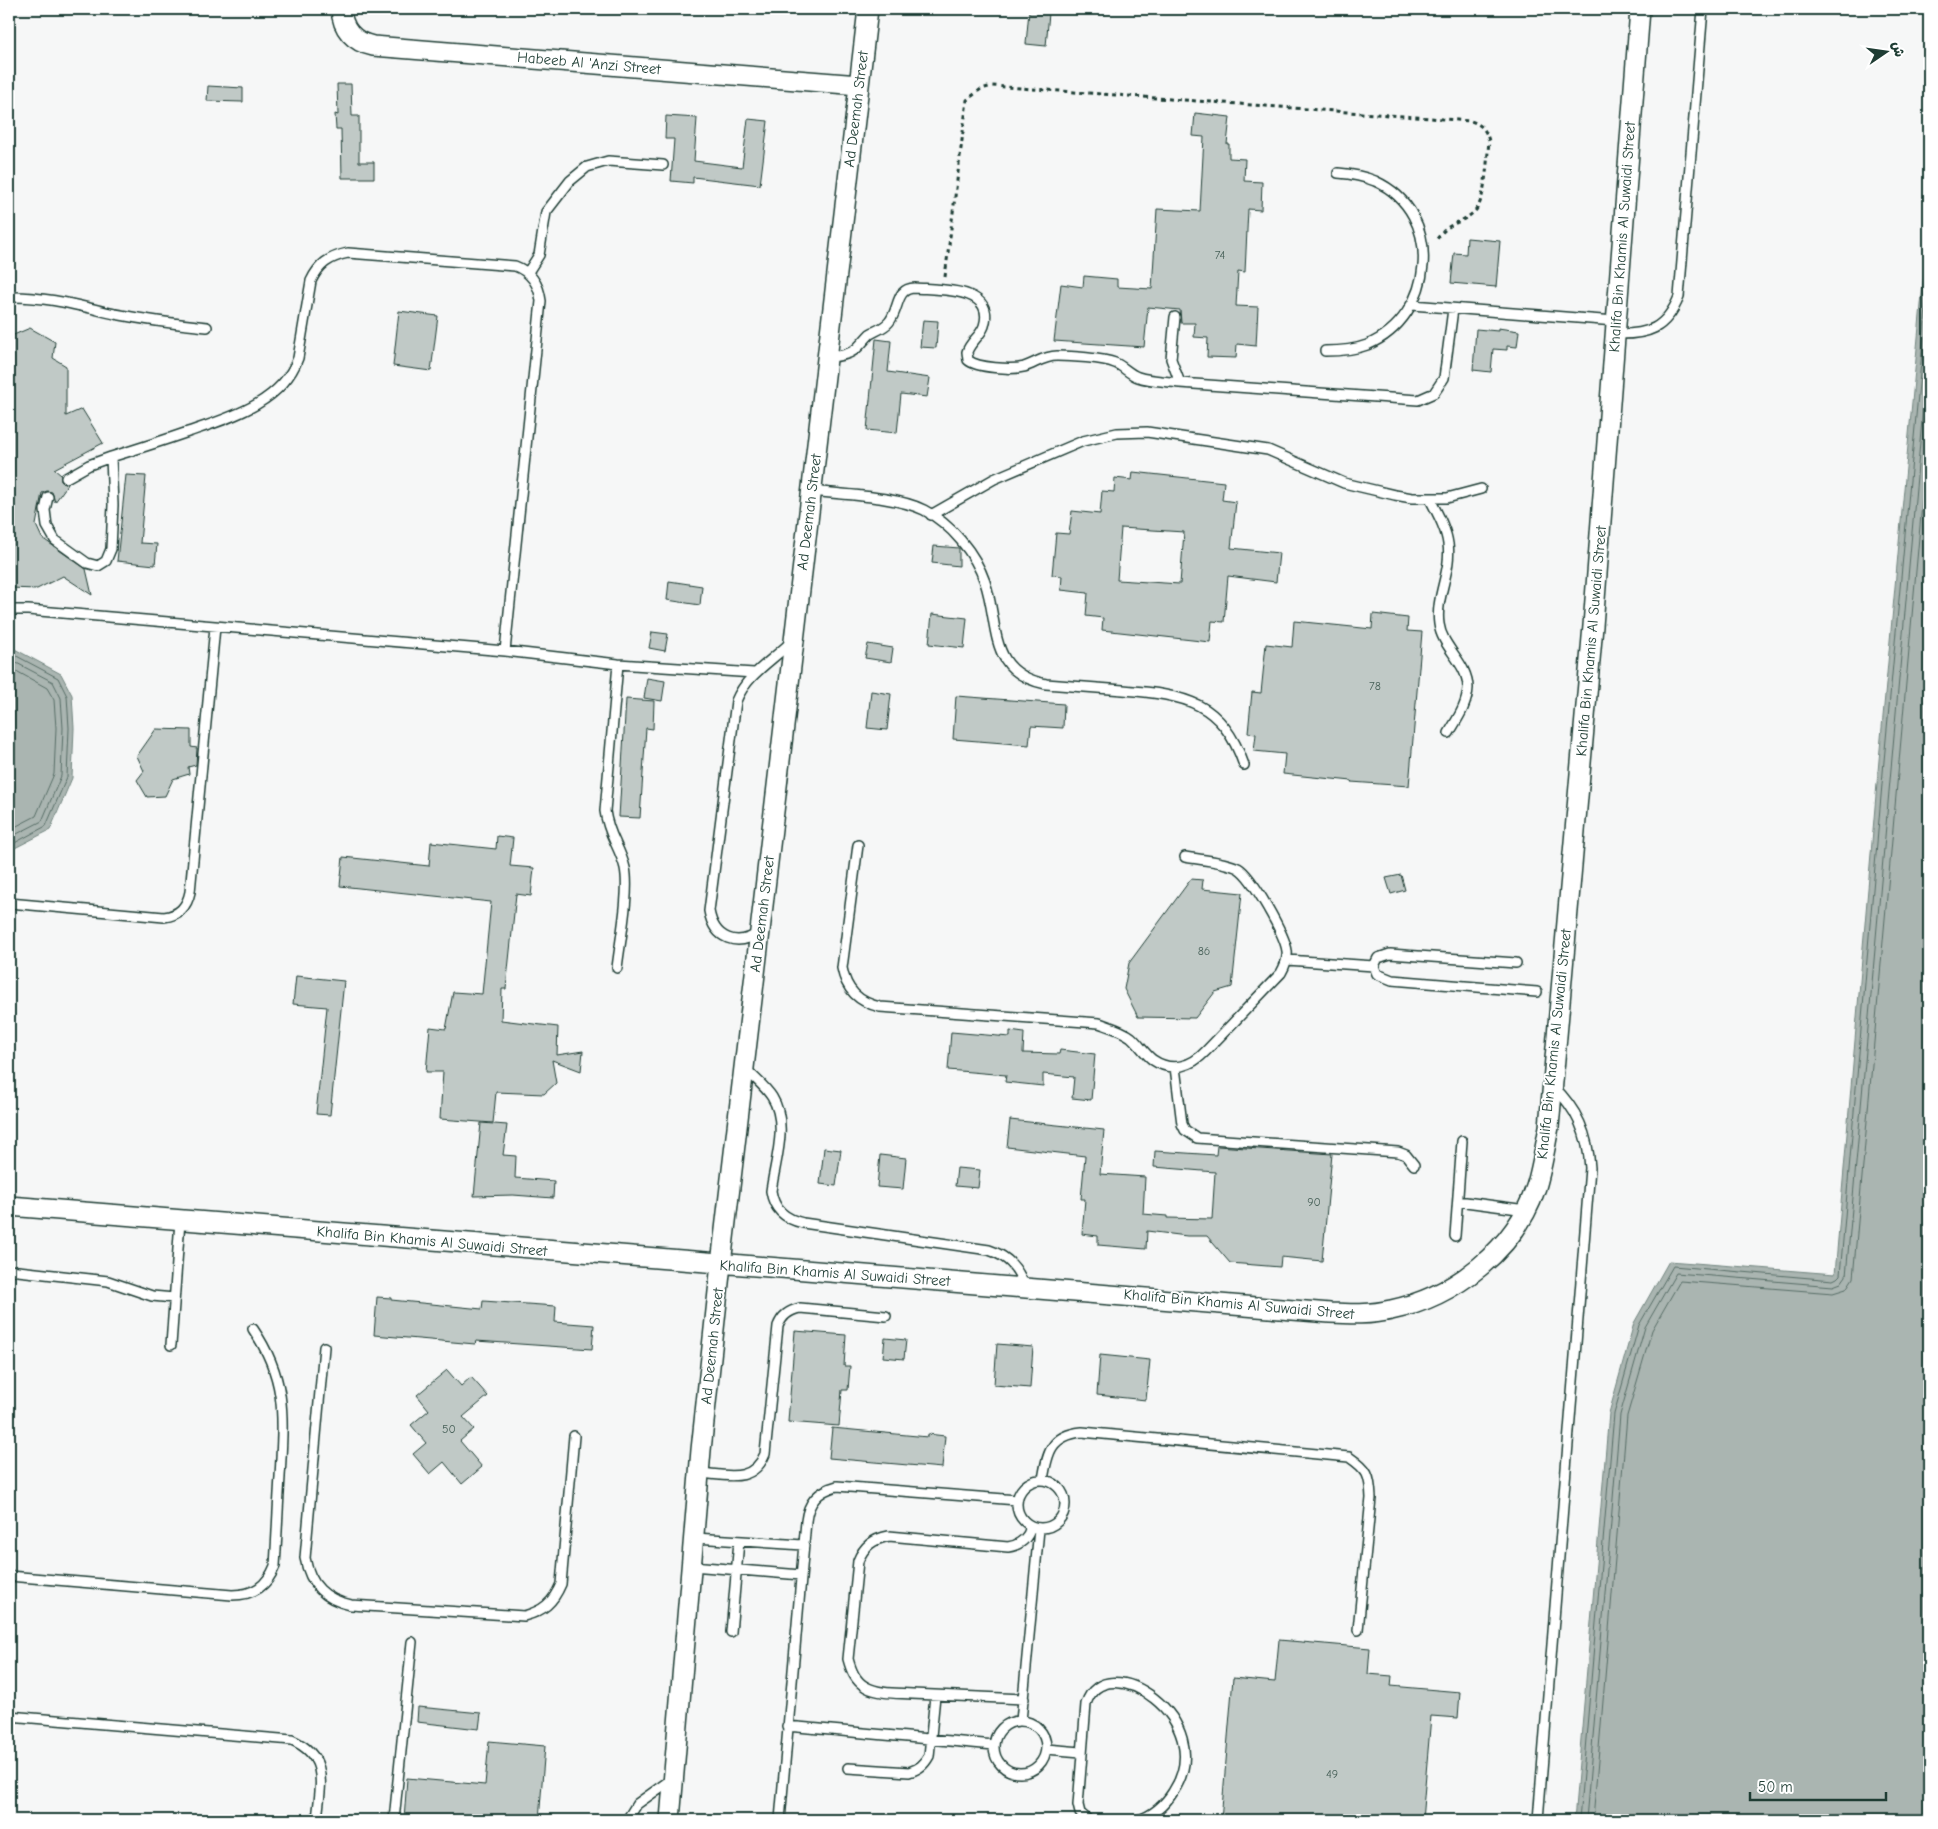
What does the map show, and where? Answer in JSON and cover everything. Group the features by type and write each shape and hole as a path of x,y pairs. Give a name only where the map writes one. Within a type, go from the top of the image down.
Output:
{"street":[{"name":"Habeeb Al 'Anzi Street","path":"341,9 345,26 350,34 356,40 373,46 859,85"},
{"name":"Ad Deemah Street","path":"670,1820 700,1473 721,1264 868,9"},
{"name":"Khalifa Bin Khamis Al Suwaidi Street","path":"9,1206 721,1264 1024,1286 1330,1313 1360,1314 1390,1310 1420,1302 1447,1290 1472,1273 1516,1227 1526,1210 1543,1162 1553,1086 1593,626 1640,9"}],"lane":[{"path":"1412,305 1615,327 1642,333 1655,328 1670,315 1680,297 1703,9"},
{"path":"528,272 539,255 546,212 570,181 587,167 608,160 663,165"},
{"path":"1326,351 1346,350 1372,342 1400,322 1412,305 1421,279 1424,260 1422,240 1416,222 1406,205 1376,181 1357,175 1338,173"},
{"path":"66,478 89,465 235,415 264,399 282,385 294,368 298,358 311,281 316,270 325,261 348,253 508,265 521,268 528,272 538,285 541,301 505,651"},
{"path":"827,358 852,352 869,335 887,324 894,315 899,298 905,290 915,288 944,290 974,296 983,306 984,325 967,352 968,360 974,364 1015,368 1023,367 1044,358 1064,356 1109,361 1141,378 1180,383 1411,400 1424,398 1434,393 1444,378 1453,309"},
{"path":"9,297 34,298 144,319 207,327"},
{"path":"1175,317 1171,359 1180,383"},
{"path":"931,515 994,479 1083,441 1117,433 1147,432 1268,450 1344,483 1395,495 1430,499 1464,494 1481,489"},
{"path":"48,497 45,510 47,526 55,540 87,563 98,566 106,561 111,549 113,505 111,457"},
{"path":"811,492 902,502 923,510 943,522 959,538 972,556 985,581 1000,650 1007,663 1018,674 1032,681 1046,684 1163,694 1190,701 1209,711 1225,726 1237,744 1244,765"},
{"path":"1430,499 1445,530 1448,546 1448,562 1439,610 1439,624 1444,640 1466,674 1468,686 1464,708 1449,733"},
{"path":"9,610 28,610 505,651 618,664 754,673"},
{"path":"9,903 164,917 177,914 186,904 190,892 215,627"},
{"path":"760,932 752,938 732,940 716,930 711,921 709,911 733,714 741,689 754,673 772,660 794,639"},
{"path":"618,664 605,811 608,831 622,859 625,870 625,894 618,968"},
{"path":"858,845 842,968 844,979 858,999 880,1007 1099,1024 1116,1029 1131,1037 1153,1060 1163,1065 1175,1067 1187,1065 1198,1060 1281,973 1287,960 1283,940 1258,890 1246,874 1232,866 1185,857"},
{"path":"1516,963 1390,954 1378,958 1374,966 1377,974 1392,980 1537,992"},
{"path":"1287,960 1374,966"},
{"path":"744,1067 772,1096 780,1117 771,1191 772,1199 780,1213 787,1218 803,1223 988,1250 1008,1259 1021,1276 1024,1286"},
{"path":"1175,1067 1182,1124 1185,1130 1197,1138 1398,1152 1406,1155 1414,1165"},
{"path":"1538,1820 1590,1168 1586,1137 1580,1123 1573,1109 1553,1086"},
{"path":"1455,1236 1462,1141"},
{"path":"1458,1201 1526,1210"},
{"path":"171,1345 180,1221"},
{"path":"9,1270 108,1281 152,1296 174,1298"},
{"path":"700,1473 745,1475 758,1467 762,1461 765,1454 778,1326 788,1312 800,1308 886,1316"},
{"path":"9,1576 232,1595 254,1592 264,1585 275,1566 282,1417 278,1382 273,1363 253,1329"},
{"path":"324,1347 305,1558 307,1570 319,1590 329,1598 340,1603 524,1616 537,1613 548,1606 556,1596 561,1584 574,1436"},
{"path":"1043,1480 1046,1456 1050,1449 1061,1437 1082,1432 1349,1457 1364,1467 1370,1483 1371,1498 1358,1630"},
{"path":"1024,1699 935,1696 874,1690 864,1686 856,1679 850,1669 848,1659 856,1569 861,1553 873,1541 889,1536 1008,1547 1015,1546 1035,1528 1054,1525 1064,1513 1065,1498 1057,1486 1043,1480 1029,1483 1019,1494 1017,1500 1020,1516 1035,1528"},
{"path":"780,1820 800,1575 807,1511 811,1502 823,1491 837,1486 1017,1500"},
{"path":"1021,1721 1035,1528"},
{"path":"695,1538 803,1545"},
{"path":"731,1632 739,1541"},
{"path":"692,1566 800,1575"},
{"path":"394,1820 412,1642"},
{"path":"1088,1820 1080,1813 1078,1805 1086,1704 1091,1693 1100,1686 1115,1683 1130,1685 1153,1697 1165,1707 1176,1721 1182,1736 1183,1769 1178,1785 1169,1799 1156,1811 1138,1820"},
{"path":"848,1768 909,1772 918,1770 925,1764 929,1756 935,1696"},
{"path":"9,1716 292,1740 302,1744 318,1762 320,1778 317,1820"},
{"path":"1021,1721 1029,1722 1042,1733 1046,1749 1039,1765 1032,1770 1022,1773 1005,1768 999,1762 995,1754 994,1744 997,1735 1003,1727 1011,1722 1021,1721"},
{"path":"787,1726 994,1744"},
{"path":"1046,1749 1081,1752"},
{"path":"627,1820 638,1804 674,1777"}],"path":[{"path":"944,290 967,100 981,89 992,86 1471,121 1480,124 1486,132 1489,141 1482,198 1476,211 1448,226 1424,260"}],"water":[{"path":"1929,218 1929,1820 1574,1820 1609,1413 1634,1323 1669,1261 1835,1274 1879,760"},
{"path":"9,646 61,674 72,695 74,728 72,778 50,830 9,851"}],"building":[{"path":"1029,11 1049,13 1046,46 1026,44"},
{"path":"337,84 351,84 352,116 359,116 359,162 374,162 374,178 342,178 341,129 336,129 335,114 338,115"},
{"path":"208,86 243,88 243,102 207,101"},
{"path":"1195,113 1230,117 1227,144 1229,144 1229,158 1245,159 1244,181 1262,182 1261,210 1248,209 1245,272 1238,271 1236,306 1258,307 1256,346 1237,344 1236,358 1207,357 1208,338 1194,337 1195,323 1181,323 1180,310 1148,307 1144,347 1054,341 1061,284 1083,287 1084,276 1117,279 1117,287 1152,289 1157,209 1200,211 1204,137 1193,136"},
{"path":"666,116 697,118 694,161 742,167 748,119 768,121 760,185 693,177 693,183 671,181 674,139 665,139"},
{"path":"1467,238 1500,241 1496,287 1451,283 1454,253 1466,254"},
{"path":"399,311 438,316 431,371 393,366"},
{"path":"923,320 938,321 936,348 920,347"},
{"path":"30,328 55,342 53,358 66,366 66,416 82,409 103,443 54,469 61,475 61,481 68,484 55,502 52,492 42,493 36,525 42,538 86,569 92,595 63,576 37,589 9,588 9,337"},
{"path":"1498,328 1519,331 1517,347 1507,346 1507,350 1493,349 1491,372 1473,370 1476,329 1498,331"},
{"path":"876,339 891,341 888,372 930,378 927,397 901,394 897,433 867,430"},
{"path":"1133,472 1224,482 1222,500 1236,502 1231,548 1279,553 1276,582 1228,576 1224,622 1212,621 1210,642 1102,630 1103,618 1086,616 1088,593 1061,590 1062,576 1052,575 1056,533 1069,534 1072,511 1100,514 1102,491 1114,492 1115,478 1132,480","holes":["1121,528 1184,532 1180,584 1117,580"]},
{"path":"126,475 146,476 140,543 157,544 155,565 117,561"},
{"path":"934,546 959,548 959,566 932,563"},
{"path":"669,581 702,586 700,605 667,600"},
{"path":"932,614 967,618 964,648 929,644"},
{"path":"1373,614 1408,618 1407,631 1422,632 1409,786 1351,782 1283,774 1285,754 1254,751 1256,734 1248,733 1252,692 1261,693 1266,644 1292,647 1294,621 1372,629"},
{"path":"652,632 668,634 665,651 649,648"},
{"path":"868,644 893,648 891,662 865,658"},
{"path":"647,678 665,681 662,701 644,698"},
{"path":"871,691 891,694 887,730 867,728"},
{"path":"956,696 1064,704 1063,728 1031,726 1029,745 953,739"},
{"path":"626,699 654,701 653,729 646,728 640,818 619,817"},
{"path":"156,729 191,730 191,747 197,748 196,765 188,767 189,774 173,779 165,796 147,797 137,780 144,771 137,756"},
{"path":"497,836 513,838 510,866 534,868 531,896 516,894 506,989 502,989 501,1020 558,1027 557,1055 583,1051 581,1071 552,1060 556,1083 544,1094 496,1092 493,1123 440,1119 443,1072 426,1072 430,1027 446,1029 453,992 482,994 491,902 340,886 343,857 429,866 431,842 496,849"},
{"path":"1401,875 1405,890 1391,894 1386,878"},
{"path":"1191,879 1203,880 1202,889 1242,893 1232,987 1215,992 1195,1018 1138,1017 1124,989 1129,963"},
{"path":"296,976 344,981 330,1115 316,1114 327,1007 293,1004"},
{"path":"1010,1031 1024,1033 1023,1053 1059,1054 1060,1050 1095,1054 1091,1100 1072,1098 1074,1077 1043,1074 1043,1086 1005,1082 1006,1075 948,1070 951,1032 1010,1037"},
{"path":"1010,1120 1104,1130 1100,1174 1145,1177 1143,1214 1167,1216 1167,1218 1212,1219 1215,1172 1154,1167 1155,1151 1216,1155 1217,1146 1332,1154 1322,1261 1281,1257 1280,1267 1230,1263 1207,1236 1187,1236 1147,1231 1146,1249 1098,1245 1098,1236 1082,1234 1085,1199 1081,1199 1085,1156 1007,1147"},
{"path":"481,1123 507,1125 503,1155 516,1156 515,1178 554,1181 553,1198 513,1195 474,1196"},
{"path":"824,1148 841,1150 836,1186 820,1184"},
{"path":"880,1155 906,1158 903,1189 877,1187"},
{"path":"957,1168 980,1170 978,1188 955,1186"},
{"path":"377,1297 482,1309 483,1301 556,1306 555,1322 594,1325 592,1349 476,1341 475,1344 374,1335"},
{"path":"795,1331 846,1335 844,1366 850,1366 848,1390 842,1390 839,1426 788,1422"},
{"path":"885,1338 906,1340 904,1359 883,1357"},
{"path":"997,1344 1033,1347 1030,1388 994,1385"},
{"path":"1100,1355 1150,1360 1146,1400 1097,1395"},
{"path":"447,1370 461,1386 471,1377 488,1396 463,1417 474,1429 460,1441 482,1467 462,1484 444,1462 430,1474 413,1454 426,1443 411,1425 429,1410 417,1395"},
{"path":"832,1428 928,1437 928,1434 945,1436 942,1468 829,1458"},
{"path":"1279,1640 1370,1648 1368,1674 1392,1676 1391,1686 1460,1692 1458,1718 1431,1716 1422,1820 1221,1820 1233,1678 1275,1682"},
{"path":"418,1707 481,1713 479,1729 417,1722"},
{"path":"489,1741 545,1746 539,1820 404,1820 407,1778 485,1785"}]}
